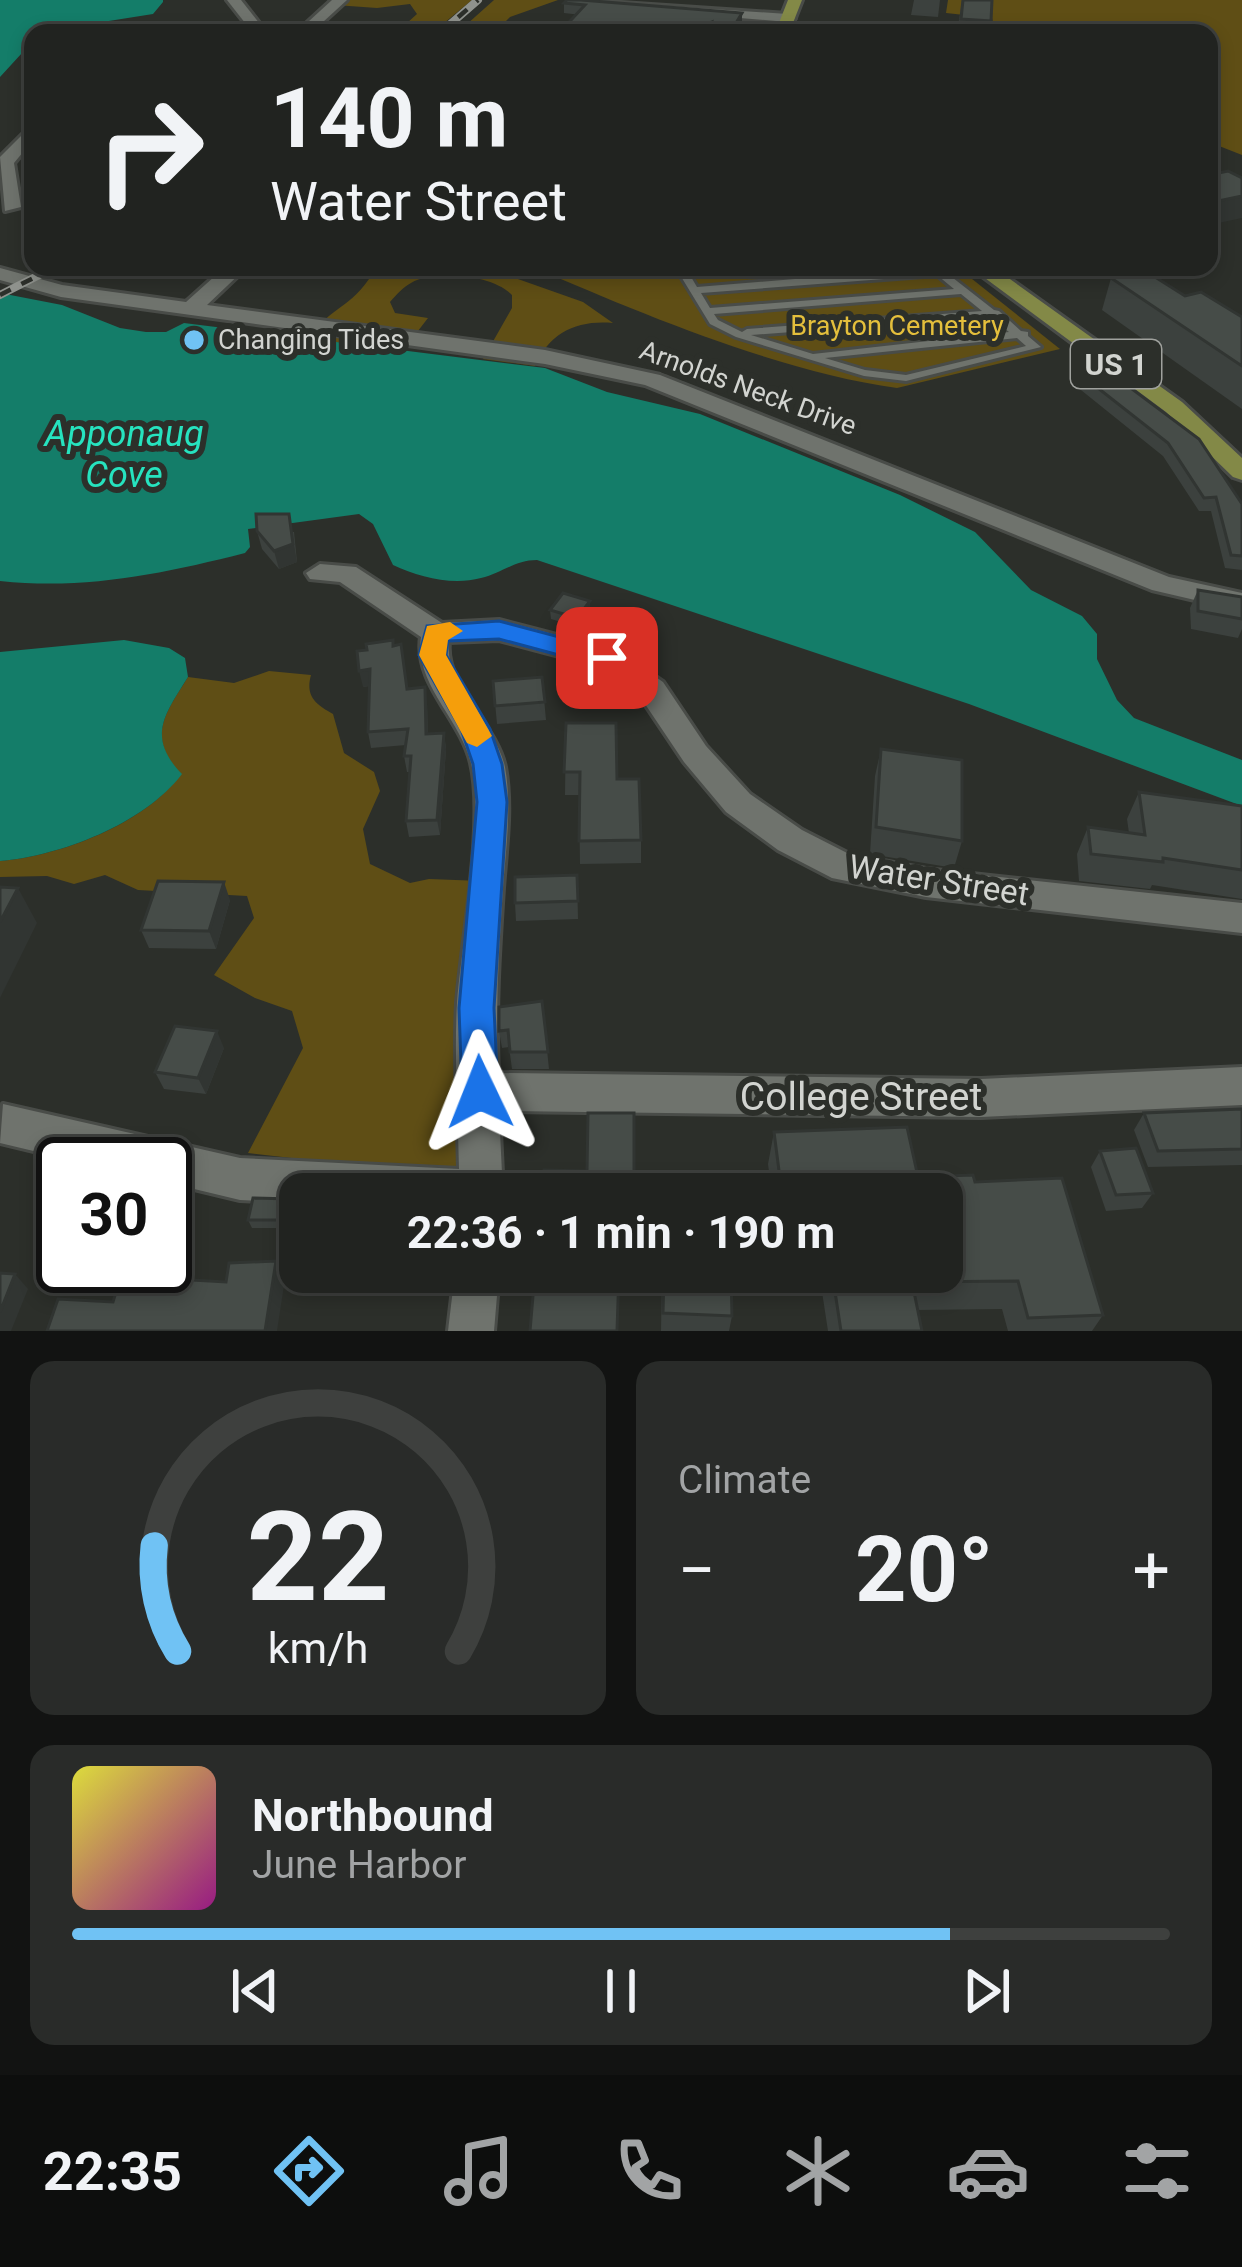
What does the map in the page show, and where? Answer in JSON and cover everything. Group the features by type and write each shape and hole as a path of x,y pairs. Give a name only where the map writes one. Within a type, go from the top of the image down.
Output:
{"main road":[{"name":"US 1","path":"992,276 1174,407 1242,472"}],"street":[{"path":"234,0 253,24"},
{"path":"313,24 340,0"},
{"path":"582,1 659,3 779,24"},
{"path":"646,20 659,3"},
{"path":"6,212 5,161 24,140"},
{"name":"Arnolds Neck Drive","path":"0,274 61,291 545,357 652,380 1162,584 1242,602"},
{"path":"190,309 227,276"},
{"path":"320,573 346,573 436,633 433,655 475,729 488,764 492,802 476,1008 482,1173"},
{"name":"Water Street","path":"436,633 471,628 523,634 590,652 623,668 652,690 695,754 738,802 790,840 844,868 926,883 1242,918"},
{"name":"College Street","path":"480,1092 981,1098 1242,1086"},
{"path":"3,1124 240,1179 279,1181"},
{"path":"471,1331 475,1293"}],"lane":[{"path":"686,276 714,322 864,373 906,378 1035,347 945,276"},
{"path":"694,290 855,276"},
{"path":"707,311 965,291"},
{"path":"736,332 995,313"},
{"path":"811,356 1024,334"}],"green space":[{"path":"339,0 472,0 443,24 406,24 417,14 410,4 335,5"},
{"path":"494,0 558,0 510,17 503,24 467,24"},
{"path":"948,0 1242,0 1242,155 1218,146 1218,24 993,24 992,18 946,13"},
{"path":"366,276 434,276 408,285 390,302 395,313 428,318 404,349 309,340 323,321 369,279"},
{"path":"456,276 509,276 583,302 613,323 566,331 548,345 535,366 483,359 512,308 512,295 478,279"},
{"name":"Brayton Cemetery","path":"555,276 968,276 1060,349 897,388 806,369 665,322"},
{"path":"269,671 311,675 311,694 333,714 344,753 374,772 380,791 363,829 370,864 410,883 482,881 475,1173 423,1173 248,1153 303,1048 292,1011 255,998 214,975 254,918 247,896 138,890 105,875 74,884 47,876 0,877 0,861 74,844 146,808 181,774 170,761 162,737 166,714 188,677 234,683"}],"water":[{"path":"0,0 163,0 153,14 90,24 24,24 24,51 0,77"},
{"name":"Apponaug Cove","path":"0,293 62,305 120,328 146,332 166,332 184,323 545,368 607,392 700,414 900,495 975,532 1031,590 1082,616 1097,634 1097,659 1117,700 1134,718 1242,760 1242,806 969,704 537,560 470,580 447,581 414,573 393,565 373,524 359,514 248,529 250,547 245,553 154,573 93,582 0,581"},
{"path":"124,640 169,648 185,658 188,677 167,714 162,737 182,774 146,808 99,834 48,852 0,861 0,652"}],"building":[{"path":"581,0 742,13 735,24 567,24 585,5 564,3"},
{"path":"963,0 992,0 991,21 961,19"},
{"path":"1228,171 1242,178 1242,196 1218,201 1218,173"},
{"path":"1153,276 1185,296 1201,292 1242,317 1242,366 1111,278"},
{"path":"1104,368 1199,439 1242,504 1242,556 1231,555 1216,497 1204,498 1168,443 1080,374"},
{"path":"256,514 289,514 293,544 274,551 257,531"},
{"path":"1198,590 1242,597 1242,619 1198,611"},
{"path":"563,593 590,601 577,618 550,610"},
{"path":"393,640 393,646 401,644 407,689 425,687 426,734 444,733 437,820 406,821 408,729 368,732 370,669 359,671 357,651 367,650 366,644"},
{"path":"542,677 545,702 495,706 493,681"},
{"path":"566,723 616,723 617,779 639,779 641,840 579,841 580,772 564,772"},
{"path":"881,749 962,760 962,841 876,827"},
{"path":"1139,792 1242,806 1242,870 1163,858 1163,862 1091,854 1088,827 1145,835"},
{"path":"577,875 578,901 515,903 515,877"},
{"path":"158,881 224,882 209,931 141,930"},
{"path":"0,887 18,888 0,922"},
{"path":"542,1001 548,1052 510,1052 508,1030 499,1031 499,1007"},
{"path":"175,1026 217,1031 198,1078 155,1072"},
{"path":"1242,1109 1242,1149 1158,1151 1144,1113"},
{"path":"588,1113 634,1113 634,1173 544,1173 587,1171"},
{"path":"907,1127 917,1173 779,1173 774,1132"},
{"path":"1136,1148 1153,1193 1116,1195 1100,1151"},
{"path":"963,1175 973,1175 975,1182 1062,1178 1103,1315 1028,1318 1018,1281 963,1282"},
{"path":"253,1198 279,1199 279,1220 248,1220"},
{"path":"276,1261 265,1331 47,1331 58,1299 113,1302 116,1293 192,1293 192,1280 226,1282 229,1263"},
{"path":"0,1273 15,1274 0,1312"},
{"path":"533,1293 618,1293 617,1331 530,1331"},
{"path":"663,1293 731,1293 732,1316 663,1313"},
{"path":"835,1293 914,1293 922,1331 841,1331"}],"railway":[{"path":"450,24 478,0"},
{"path":"0,295 37,276"}],"slow traffic":[{"path":"450,631 436,633 433,655 477,736"}],"place":[{"name":"Changing Tides","path":"194,340"}],"route":[{"path":"480,1092 476,1008 494,823 492,802 488,764 475,729 447,688 433,655 436,633 499,630 607,658"}]}
